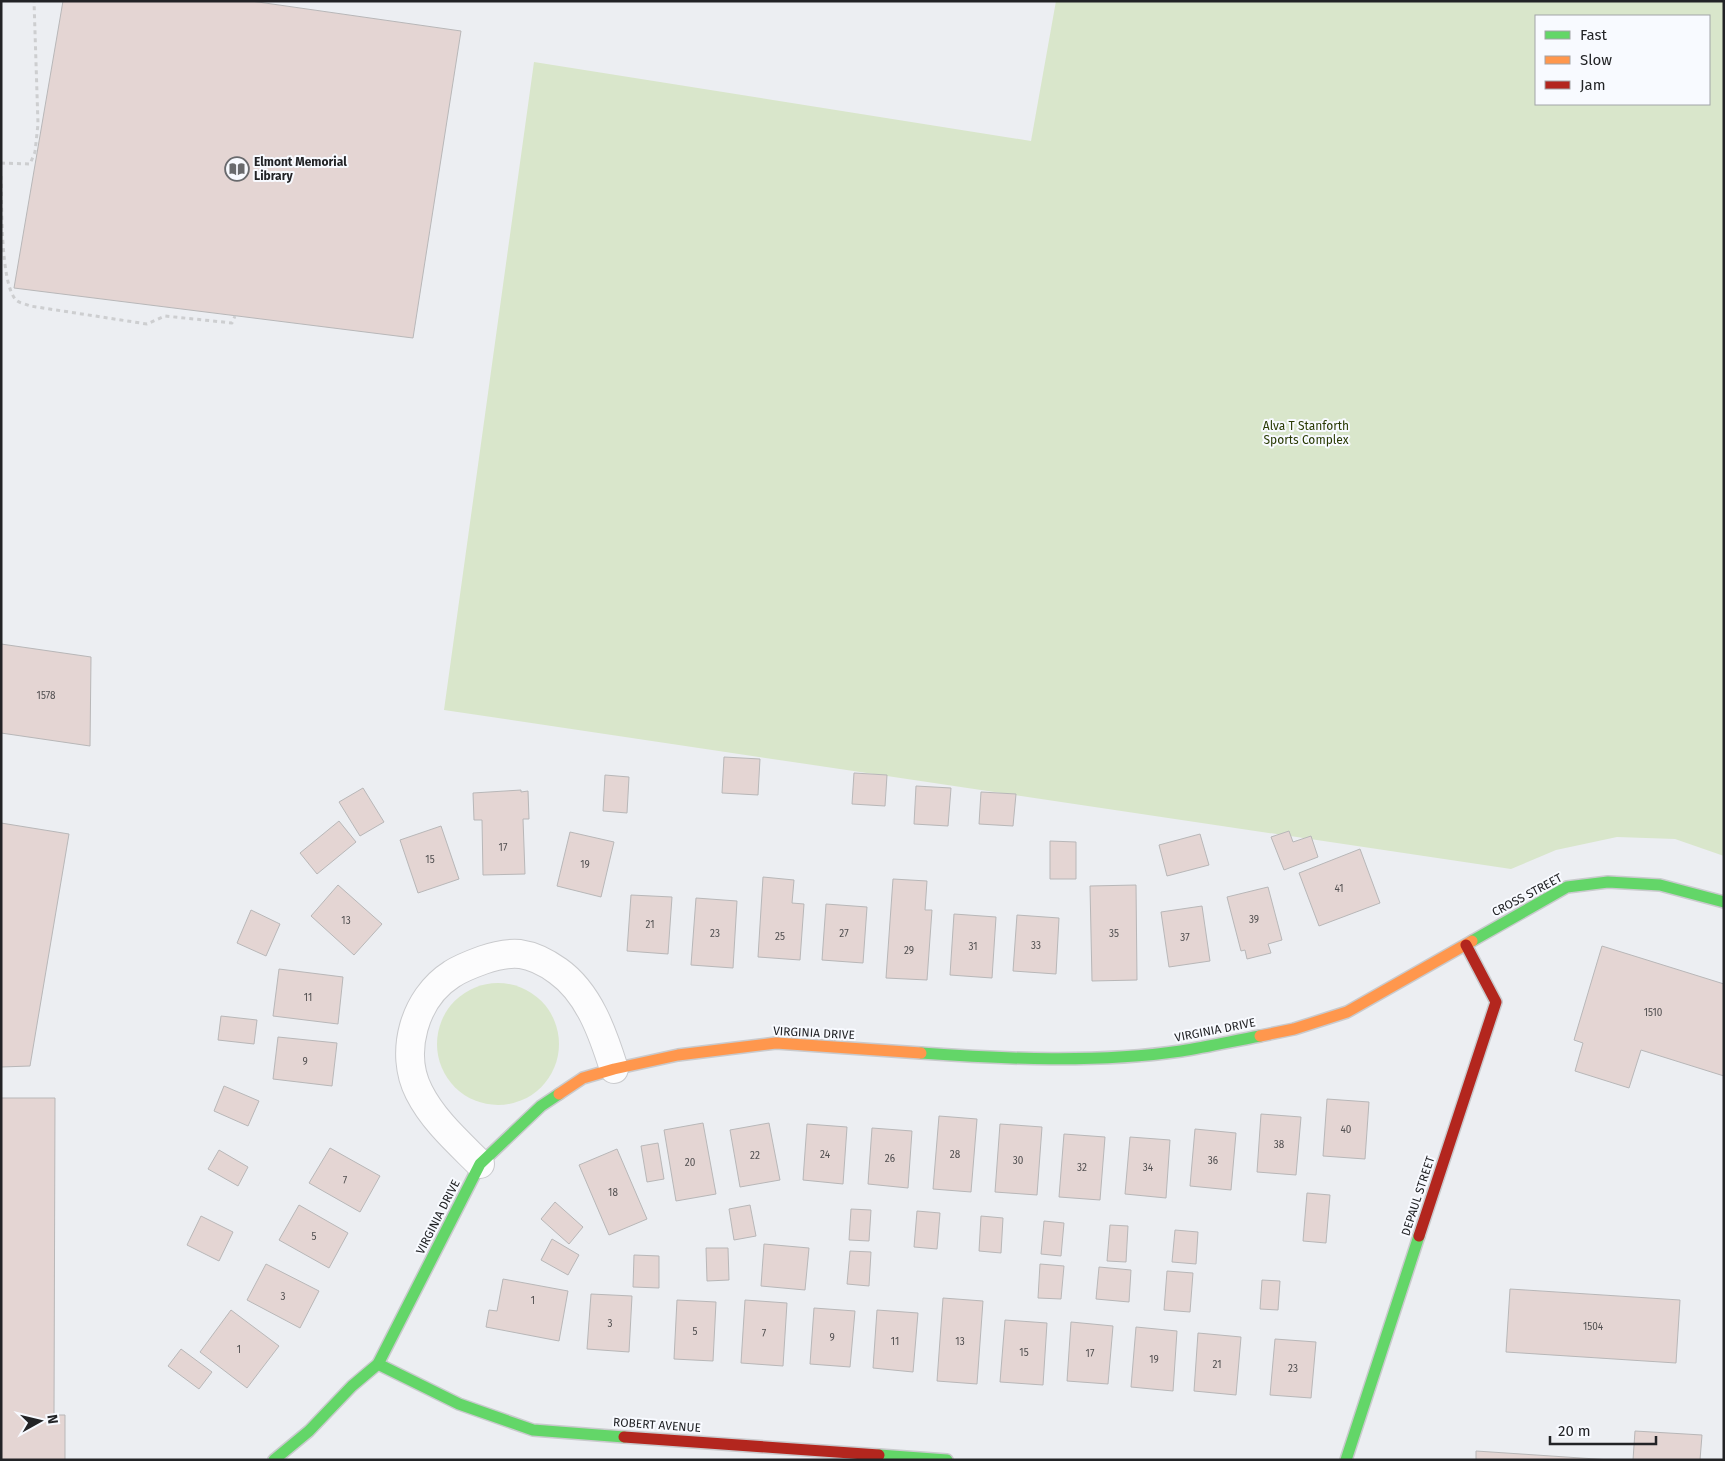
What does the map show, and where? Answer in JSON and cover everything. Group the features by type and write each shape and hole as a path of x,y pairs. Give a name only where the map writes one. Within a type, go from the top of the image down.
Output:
{"street":[{"name":"CROSS STREET","path":"1466,945 1567,887 1608,882 1660,885 1724,902"},
{"name":"VIRGINIA DRIVE","path":"274,1460 309,1431 352,1386 378,1364 480,1164 541,1106 582,1078 678,1055 776,1043 982,1057 1104,1058 1181,1051 1294,1029 1347,1012 1466,945"},
{"name":"DEPAUL STREET","path":"1346,1460 1496,1002 1466,945"},
{"path":"480,1164 437,1120 418,1091 409,1058 410,1037 416,1020 435,990 450,975 471,964 495,956 519,954 538,959 559,972 576,989 588,1006 603,1037 614,1069"},
{"name":"ROBERT AVENUE","path":"378,1364 459,1404 533,1430 947,1460"}],"path":[{"path":"1,163 30,164 35,152 40,124 34,1"},
{"path":"1,176 4,284 16,300 30,306 147,324 165,316 232,323 235,316"}],"green space":[{"name":"Alva T Stanforth Sports Complex","path":"1056,1 1724,1 1724,856 1675,839 1617,837 1556,850 1511,869 444,710 534,62 1031,141"},
{"path":"498,983 521,988 541,1001 554,1021 559,1044 554,1067 541,1087 521,1100 498,1105 475,1100 455,1087 442,1067 437,1044 442,1021 455,1001 475,988"}],"building":[{"name":"Elmont Memorial Library","path":"63,1 251,1 461,31 413,338 14,288"},
{"path":"1,644 91,657 90,746 1,733"},
{"path":"724,757 760,759 758,795 722,793"},
{"path":"854,773 887,775 885,806 852,804"},
{"path":"605,775 629,777 627,813 603,811"},
{"path":"916,786 951,788 948,826 914,824"},
{"path":"363,788 384,822 360,836 339,802"},
{"path":"521,790 521,792 528,791 529,819 523,819 525,874 483,875 482,820 474,820 473,793"},
{"path":"981,792 1016,794 1013,826 979,824"},
{"path":"339,821 356,842 317,874 300,853"},
{"path":"1,823 69,834 30,1066 1,1067"},
{"path":"441,826 459,879 418,893 400,840"},
{"path":"1289,831 1293,842 1311,836 1318,857 1284,870 1271,837"},
{"path":"570,832 614,842 601,897 557,886"},
{"path":"1200,834 1209,865 1167,876 1159,845"},
{"path":"1050,841 1076,842 1076,879 1050,879"},
{"path":"1360,849 1380,903 1319,926 1299,873"},
{"path":"763,877 794,880 792,903 804,904 800,960 758,957"},
{"path":"893,879 927,881 925,910 932,910 927,980 886,978"},
{"path":"338,885 382,924 354,955 311,916"},
{"path":"1136,885 1137,980 1092,981 1090,886"},
{"path":"1268,887 1282,940 1268,944 1271,953 1247,959 1245,950 1241,951 1227,897"},
{"path":"631,895 672,897 668,954 627,951"},
{"path":"696,898 737,901 733,968 691,965"},
{"path":"826,904 867,907 863,963 822,960"},
{"path":"1202,906 1210,961 1169,967 1161,912"},
{"path":"251,910 280,924 266,956 237,943"},
{"path":"954,914 996,917 992,978 950,975"},
{"path":"1017,915 1059,918 1056,974 1013,971"},
{"path":"1602,946 1724,984 1724,1076 1641,1050 1629,1088 1575,1071 1583,1043 1574,1040"},
{"path":"279,969 343,977 338,1024 273,1016"},
{"path":"221,1016 257,1020 254,1044 218,1040"},
{"path":"278,1037 337,1043 332,1086 273,1079"},
{"path":"224,1086 259,1101 248,1126 214,1111"},
{"path":"1,1098 55,1098 54,1415 65,1415 65,1460 1,1460"},
{"path":"1327,1099 1369,1102 1365,1159 1323,1156"},
{"path":"1261,1114 1301,1117 1296,1175 1257,1172"},
{"path":"939,1116 977,1119 971,1192 933,1189"},
{"path":"703,1123 716,1194 676,1201 664,1130"},
{"path":"769,1123 780,1180 740,1187 730,1130"},
{"path":"807,1124 847,1127 843,1184 803,1180"},
{"path":"1000,1124 1042,1127 1037,1195 995,1192"},
{"path":"872,1128 912,1131 908,1188 868,1184"},
{"path":"1195,1129 1236,1133 1231,1190 1190,1186"},
{"path":"1064,1134 1105,1137 1100,1200 1059,1197"},
{"path":"1130,1137 1170,1140 1166,1198 1125,1194"},
{"path":"658,1143 664,1179 647,1182 641,1146"},
{"path":"330,1148 380,1176 360,1212 309,1183"},
{"path":"617,1149 647,1219 609,1235 579,1165"},
{"path":"219,1150 248,1167 238,1186 208,1169"},
{"path":"1307,1193 1330,1195 1326,1243 1303,1241"},
{"path":"555,1202 583,1227 569,1244 541,1219"},
{"path":"299,1205 348,1233 329,1268 279,1240"},
{"path":"750,1205 756,1236 734,1240 729,1209"},
{"path":"851,1209 871,1210 869,1241 849,1240"},
{"path":"917,1211 940,1213 937,1249 914,1247"},
{"path":"201,1216 233,1232 219,1261 187,1245"},
{"path":"981,1216 1003,1218 1001,1253 979,1251"},
{"path":"1044,1221 1064,1223 1061,1256 1041,1254"},
{"path":"1110,1225 1128,1226 1126,1262 1107,1261"},
{"path":"1175,1230 1198,1232 1196,1264 1172,1262"},
{"path":"552,1239 579,1255 568,1275 541,1260"},
{"path":"764,1244 809,1248 805,1290 761,1286"},
{"path":"706,1248 728,1248 729,1280 707,1281"},
{"path":"850,1251 871,1252 869,1286 847,1284"},
{"path":"634,1255 659,1256 659,1288 633,1287"},
{"path":"266,1264 319,1291 300,1328 247,1300"},
{"path":"1040,1264 1064,1266 1061,1299 1038,1298"},
{"path":"1099,1267 1131,1270 1129,1302 1096,1299"},
{"path":"1167,1271 1193,1273 1190,1312 1164,1310"},
{"path":"503,1279 568,1291 559,1341 486,1327 489,1310 497,1311"},
{"path":"1262,1280 1280,1281 1278,1310 1260,1309"},
{"path":"1510,1289 1680,1300 1676,1363 1506,1352"},
{"path":"591,1294 632,1296 629,1352 587,1349"},
{"path":"943,1298 983,1301 977,1384 937,1381"},
{"path":"677,1300 716,1302 713,1361 674,1359"},
{"path":"745,1300 787,1303 783,1366 741,1363"},
{"path":"814,1308 855,1311 850,1367 810,1364"},
{"path":"231,1310 279,1346 247,1388 200,1352"},
{"path":"877,1310 918,1313 913,1372 873,1368"},
{"path":"1005,1320 1047,1323 1043,1385 1000,1382"},
{"path":"1071,1322 1113,1326 1108,1384 1067,1381"},
{"path":"1136,1327 1177,1331 1173,1391 1131,1387"},
{"path":"1198,1333 1241,1337 1236,1395 1194,1391"},
{"path":"1275,1339 1316,1342 1311,1398 1270,1395"},
{"path":"181,1349 212,1372 199,1389 168,1366"},
{"path":"1635,1431 1702,1435 1700,1460 1633,1460"},
{"path":"1476,1451 1611,1460 1476,1460"}],"traffic: fast":[{"path":"1472,941 1567,887 1608,882 1660,885 1724,902"},
{"path":"921,1053 1051,1059 1117,1057 1181,1051 1260,1036"},
{"path":"274,1460 309,1431 352,1386 378,1364 480,1164 541,1106 559,1094"},
{"path":"1346,1460 1419,1236"},
{"path":"378,1364 459,1404 533,1430 624,1437"},
{"path":"879,1455 947,1460"}],"traffic: slow":[{"path":"1260,1036 1294,1029 1347,1012 1472,941"},
{"path":"559,1094 583,1078 614,1069 678,1055 776,1043 921,1053"}],"traffic: jam":[{"path":"1419,1236 1496,1002 1466,945"},
{"path":"624,1437 879,1455"}],"place":[{"name":"Elmont Memorial Library","path":"237,169"}]}
